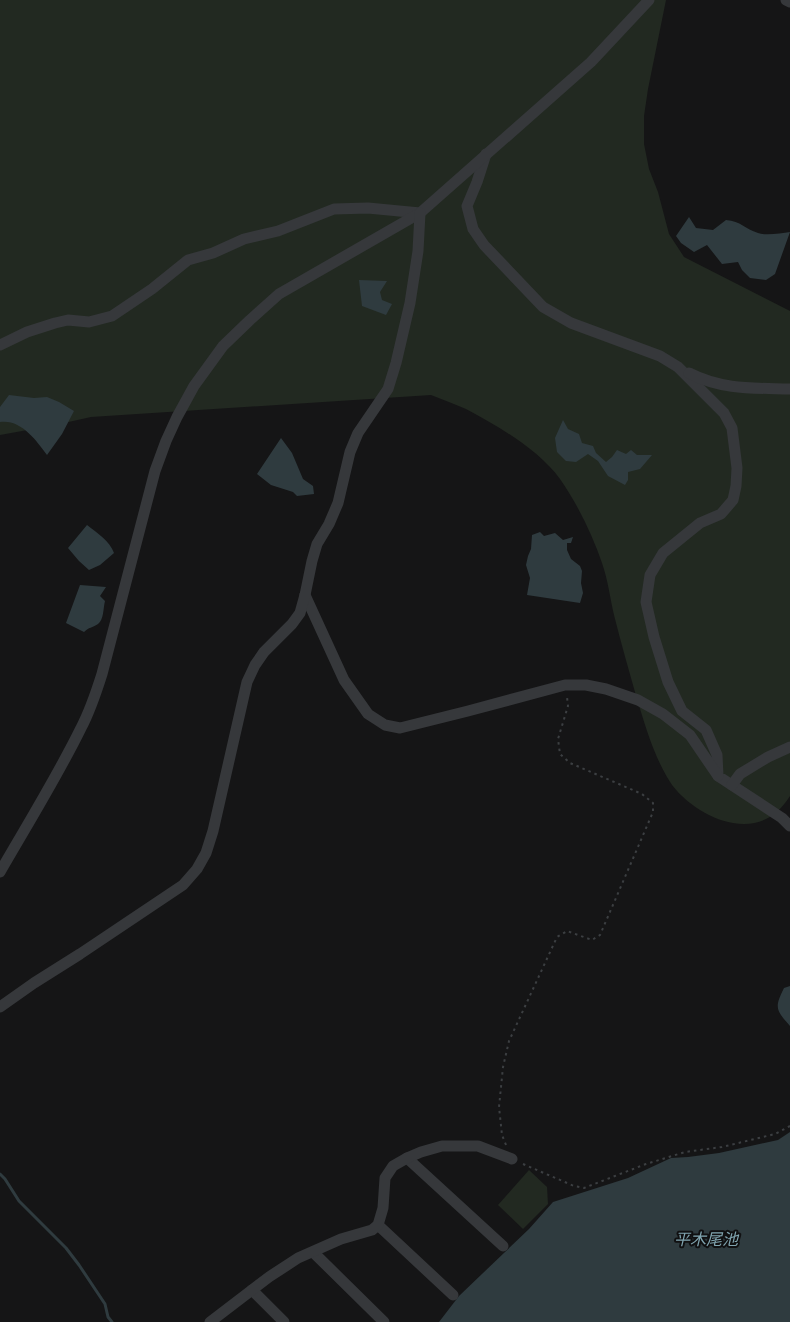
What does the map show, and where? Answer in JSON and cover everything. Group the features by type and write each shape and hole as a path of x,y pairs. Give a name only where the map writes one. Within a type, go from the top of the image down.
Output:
{"street":[{"path":"0,872 78,734 92,703 102,674 155,471 177,417 194,386 224,346 279,294 420,214 591,62 649,0"},
{"path":"786,0 790,2"},
{"path":"486,154 467,206 473,229 484,245 543,307 571,323 660,356 702,380 733,387 790,389"},
{"path":"0,345 26,332 55,323 68,320 89,322 112,316 152,289 188,260 213,253 244,239 278,231 334,209 368,208 420,214"},
{"path":"0,1007 184,885 197,869 206,853 213,831 247,682 264,652 300,614 317,544 329,524 338,503 350,452 358,433 388,389 396,363 411,294 418,251 420,214"},
{"path":"678,367 724,413 732,428 737,468 736,486 733,500 721,514 700,523 663,553 650,575 646,602 654,638 668,682 682,711 706,730 717,754 718,776"},
{"path":"306,595 344,680 368,714 385,725 400,728 566,685 586,685 606,689 638,700 663,714 690,735 718,776 782,818 790,826"},
{"path":"732,785 740,774 768,757 790,747"},
{"path":"210,1322 268,1277 298,1258 341,1240 372,1230 378,1225 383,1208 385,1178 393,1166 407,1158 442,1146 478,1146 512,1159"},
{"path":"407,1158 503,1246"},
{"path":"378,1225 453,1295"},
{"path":"313,1252 384,1322"},
{"path":"252,1290 284,1322"}],"path":[{"path":"566,685 568,706 558,739 560,754 570,764 642,794 653,803 653,812 600,935 592,940 567,932 557,937 508,1041 499,1107 502,1135 512,1159 574,1186 584,1188 646,1164 685,1152 722,1147 775,1134 790,1126"}],"shaded area":[{"path":"0,0 666,0 648,89 644,116 644,144 649,169 658,192 669,234 684,257 790,311 790,796 779,810 766,819 750,824 723,821 695,807 672,785 646,729 619,636 604,569 594,541 579,509 560,479 541,458 504,431 466,409 431,395 91,417 0,435"},
{"path":"529,1170 547,1187 548,1204 523,1229 498,1205"}],"water":[{"path":"689,217 696,228 713,230 726,220 736,222 762,234 790,232 775,274 766,280 750,278 742,270 738,262 722,264 707,245 694,252 681,243 676,236"},
{"path":"359,280 387,281 380,292 382,300 392,304 386,315 362,306"},
{"path":"9,395 34,398 47,397 74,411 62,434 47,455 33,437 21,427 8,422 0,422 0,407"},
{"path":"563,420 568,429 579,434 582,443 593,446 596,453 606,462 617,450 626,454 631,450 637,455 652,455 640,469 628,472 628,480 625,485 608,476 598,461 588,454 576,462 566,461 557,452 555,438"},
{"path":"281,438 292,453 303,479 313,486 314,494 297,496 293,492 271,485 257,474"},
{"path":"87,525 106,541 114,553 100,565 89,570 68,548"},
{"path":"540,532 544,536 555,533 563,540 573,537 571,543 567,543 567,550 571,559 580,566 582,571 581,583 583,593 580,603 527,595 530,578 526,565 531,549 532,535"},
{"path":"80,585 106,587 100,596 105,601 101,619 98,624 84,632 66,623"},
{"path":"790,986 790,1026 779,1012 778,1005 784,988"},
{"name":"平木尾池","path":"790,1132 790,1322 439,1322 459,1296 529,1229 553,1202 628,1178 671,1158 719,1153 778,1140"}],"waterway":[{"path":"0,1174 19,1201 66,1248 79,1265 105,1304 108,1317 112,1322"}]}
